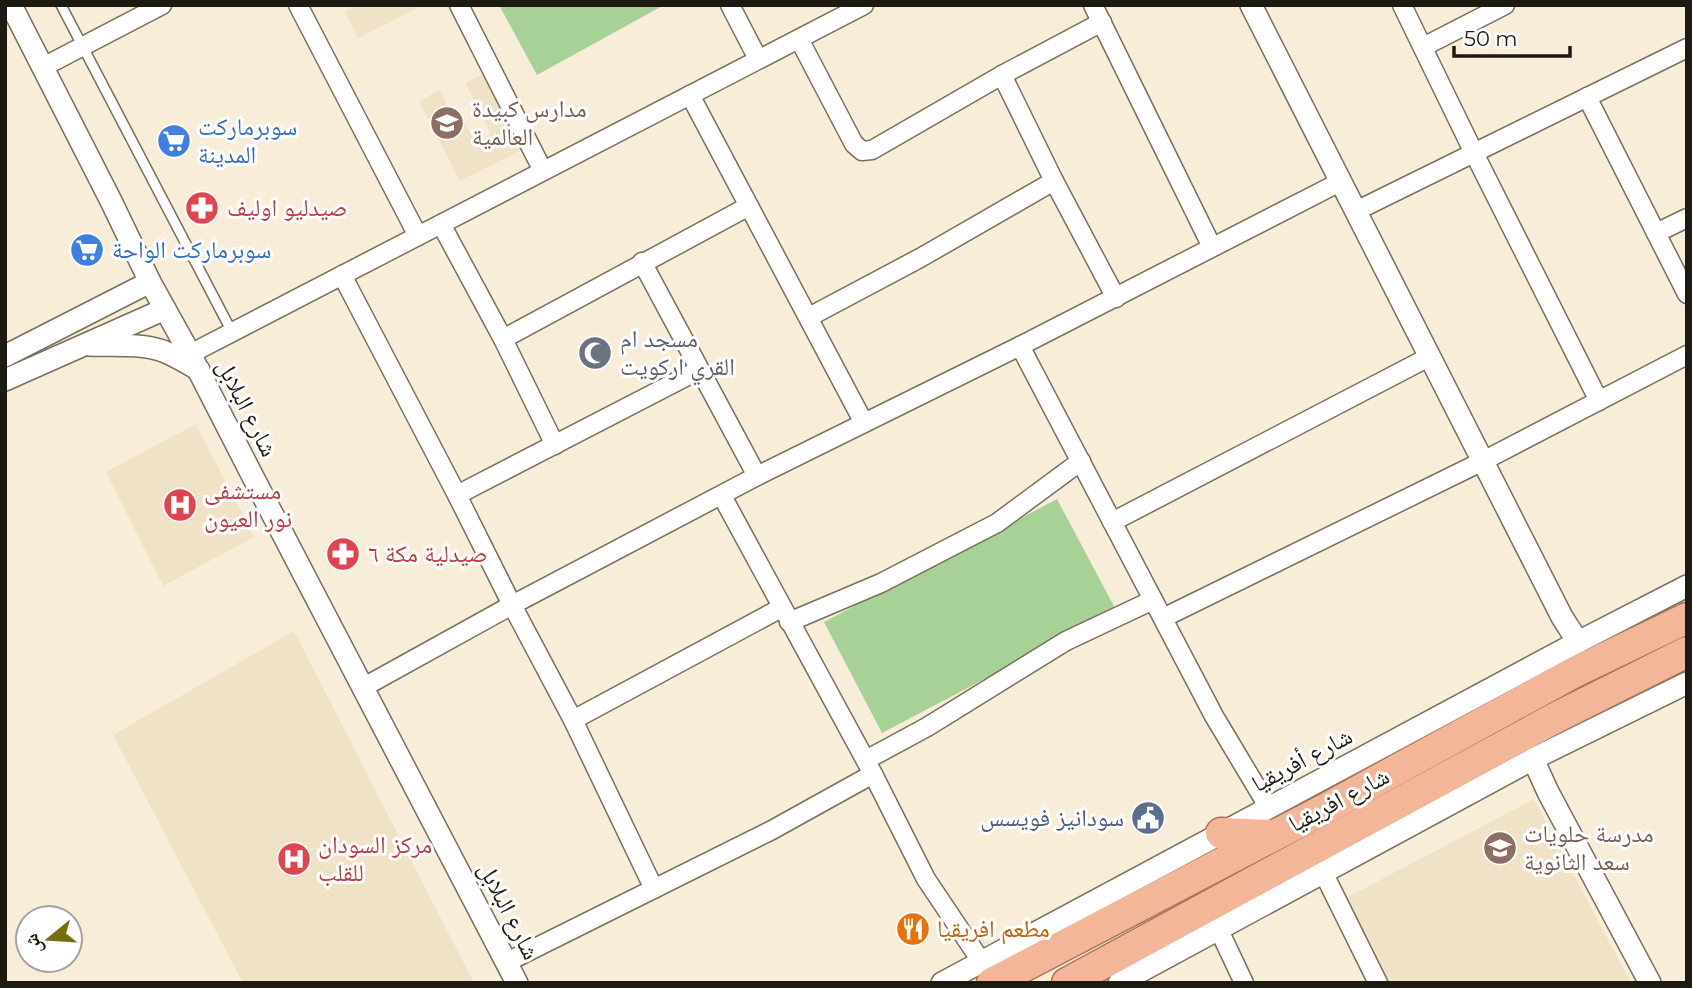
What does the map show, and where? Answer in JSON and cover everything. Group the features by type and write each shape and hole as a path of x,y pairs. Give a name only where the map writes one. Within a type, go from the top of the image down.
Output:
{"highway":[{"name":"شارع افريقيا","path":"987,972 1271,821 1323,810 1573,673 1687,618"},
{"path":"1654,634 1663,640 1668,656 1680,665"},
{"name":"شارع افريقيا","path":"1067,983 1555,719 1680,665"},
{"path":"1221,833 1271,821"},
{"path":"1132,976 1160,932"}],"street":[{"name":"شارع البلابل","path":"11,5 150,282 195,362 517,983"},
{"path":"43,67 162,5"},
{"path":"298,5 418,236"},
{"path":"459,5 543,171"},
{"path":"730,5 758,59"},
{"path":"83,344 138,346 195,362 232,332 864,5"},
{"path":"1093,5 1212,247"},
{"path":"1251,5 1562,617 1578,642"},
{"path":"1402,5 1600,401"},
{"path":"1423,47 1506,5"},
{"path":"799,39 854,144 862,151 872,150 1002,75 1102,22"},
{"path":"1356,212 1687,48"},
{"path":"1002,75 1116,298"},
{"path":"690,95 864,423"},
{"path":"1587,97 1687,294"},
{"path":"808,317 920,258 1054,181"},
{"path":"362,688 512,605 757,476 1116,298 1340,182"},
{"path":"503,340 749,206"},
{"path":"1656,233 1687,218"},
{"path":"441,224 555,445"},
{"path":"642,262 757,476"},
{"path":"342,275 573,720 654,889"},
{"path":"5,355 150,282"},
{"path":"5,380 165,309"},
{"path":"1020,346 1271,821"},
{"path":"1163,618 1483,461 1687,355"},
{"path":"1112,522 1429,357"},
{"path":"457,495 699,370"},
{"path":"573,720 785,615 881,583 997,523 1081,461"},
{"path":"722,496 870,767 926,879 987,972"},
{"name":"شارع أفريقيا","path":"1271,821 1578,642 1687,586"},
{"path":"508,962 772,830 927,727 1066,640 1153,600"},
{"path":"1132,976 1533,759 1680,665"},
{"path":"1533,759 1650,983"},
{"path":"942,983 987,972 1221,833"},
{"path":"1323,872 1378,983"},
{"path":"1219,930 1244,983"}],"lane":[{"path":"61,5 232,332"}],"shaded area":[{"path":"358,5 416,5 417,8 358,38 345,12"},
{"name":"مدارس كبيدة العالمية","path":"485,73 524,149 460,181 419,101 440,90 450,111 457,108 475,142 491,134 465,83"},
{"name":"مستشفى نور العيون","path":"196,424 254,537 163,586 106,472"},
{"name":"مركز السودان للقلب","path":"294,631 474,983 243,983 113,735"},
{"name":"مدرسة حلويات سعد الثانوية","path":"1534,799 1631,983 1389,983 1346,898"}],"green space":[{"path":"499,5 664,5 537,75"},
{"path":"1057,499 1116,610 882,733 824,622"}],"place":[{"name":"مدارس كبيدة العالمية","path":"447,123"},
{"name":"سوبرماركت المدينة","path":"174,141"},
{"name":"صيدليو اوليف","path":"202,208"},
{"name":"سوبرماركت الواحة","path":"87,250"},
{"name":"مسجد ام القري اركويت","path":"595,353"},
{"name":"مستشفى نور العيون","path":"180,505"},
{"name":"صيدلية مكة ٦","path":"343,554"},
{"name":"سودانيز فويسس","path":"1148,818"},
{"name":"مدرسة حلويات سعد الثانوية","path":"1500,848"},
{"name":"مركز السودان للقلب","path":"294,859"},
{"name":"مطعم افريقيا","path":"913,929"}]}
